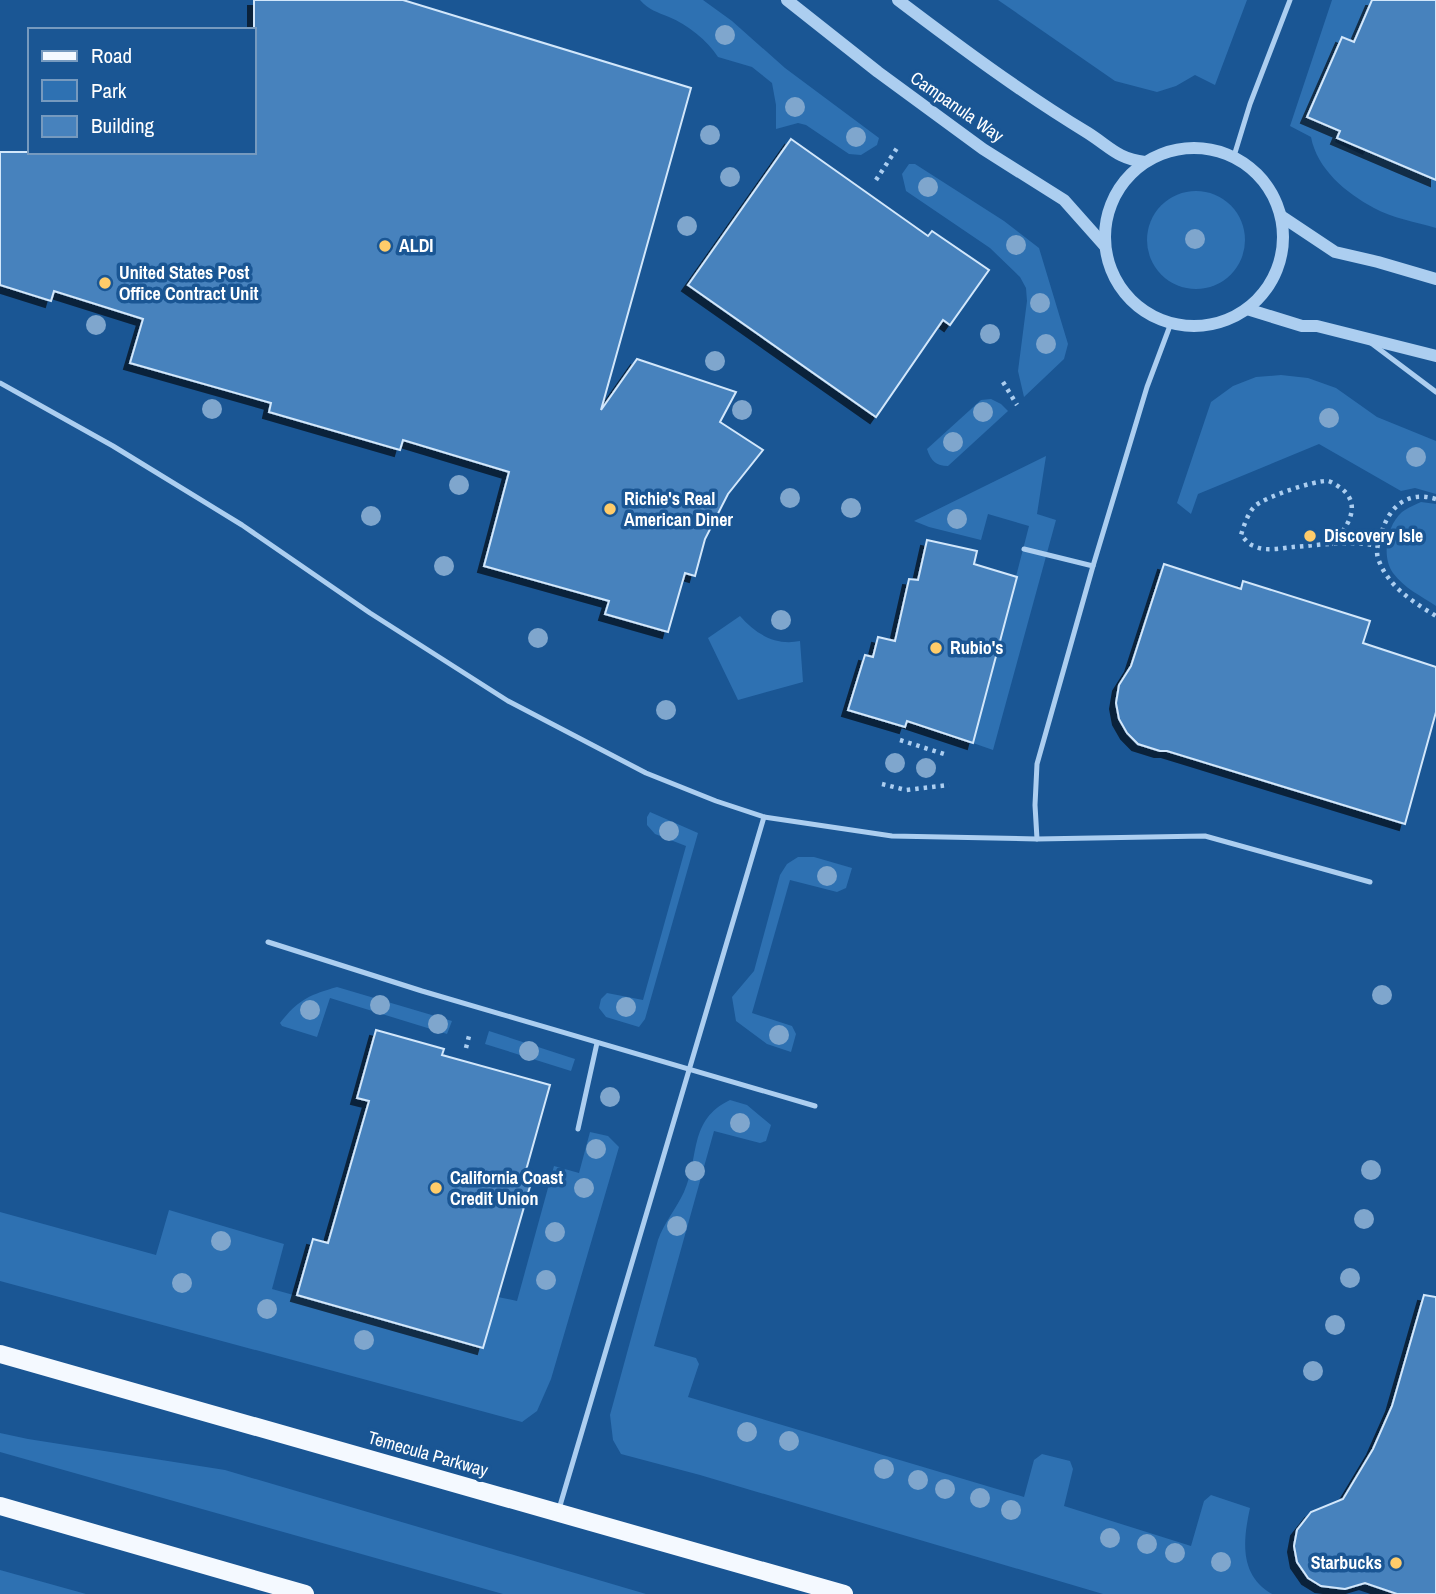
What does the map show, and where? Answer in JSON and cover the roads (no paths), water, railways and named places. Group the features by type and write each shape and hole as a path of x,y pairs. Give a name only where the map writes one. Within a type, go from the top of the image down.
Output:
{"main road":[{"name":"Temecula Parkway","path":"0,1354 844,1594"},
{"path":"0,1506 305,1594"}],"street":[{"name":"Campanula Way","path":"787,0 878,72 984,149 1065,200 1104,245"},
{"path":"898,0 1045,108 1098,139 1127,160 1144,162"},
{"path":"1200,147 1234,156 1261,177 1281,216 1284,241 1279,268 1268,288 1247,309 1227,320 1199,326 1171,323 1139,307 1116,281 1104,245 1107,215 1126,177 1144,162 1173,149 1200,147"},
{"path":"1281,216 1335,252 1436,279"},
{"path":"1247,309 1302,326 1317,326 1436,356"}],"lane":[{"path":"1234,156 1250,104 1290,0"},
{"path":"1037,839 1037,764 1147,387 1171,323"},
{"path":"1364,337 1436,392"},
{"path":"0,383 113,446 242,525 370,613 508,701 646,773 765,817 892,836 1037,839 1205,836 1370,882"},
{"path":"1024,549 1093,566"},
{"path":"558,1512 765,817"},
{"path":"268,942 597,1043 815,1106"},
{"path":"578,1129 597,1043"}],"place":[{"name":"ALDI","path":"385,246"},
{"name":"United States Post Office Contract Unit","path":"105,283"},
{"name":"Richie's Real American Diner","path":"610,509"},
{"name":"Discovery Isle","path":"1310,536"},
{"name":"Rubio's","path":"936,648"},
{"name":"California Coast Credit Union","path":"436,1188"},
{"name":"Starbucks","path":"1396,1563"}]}
